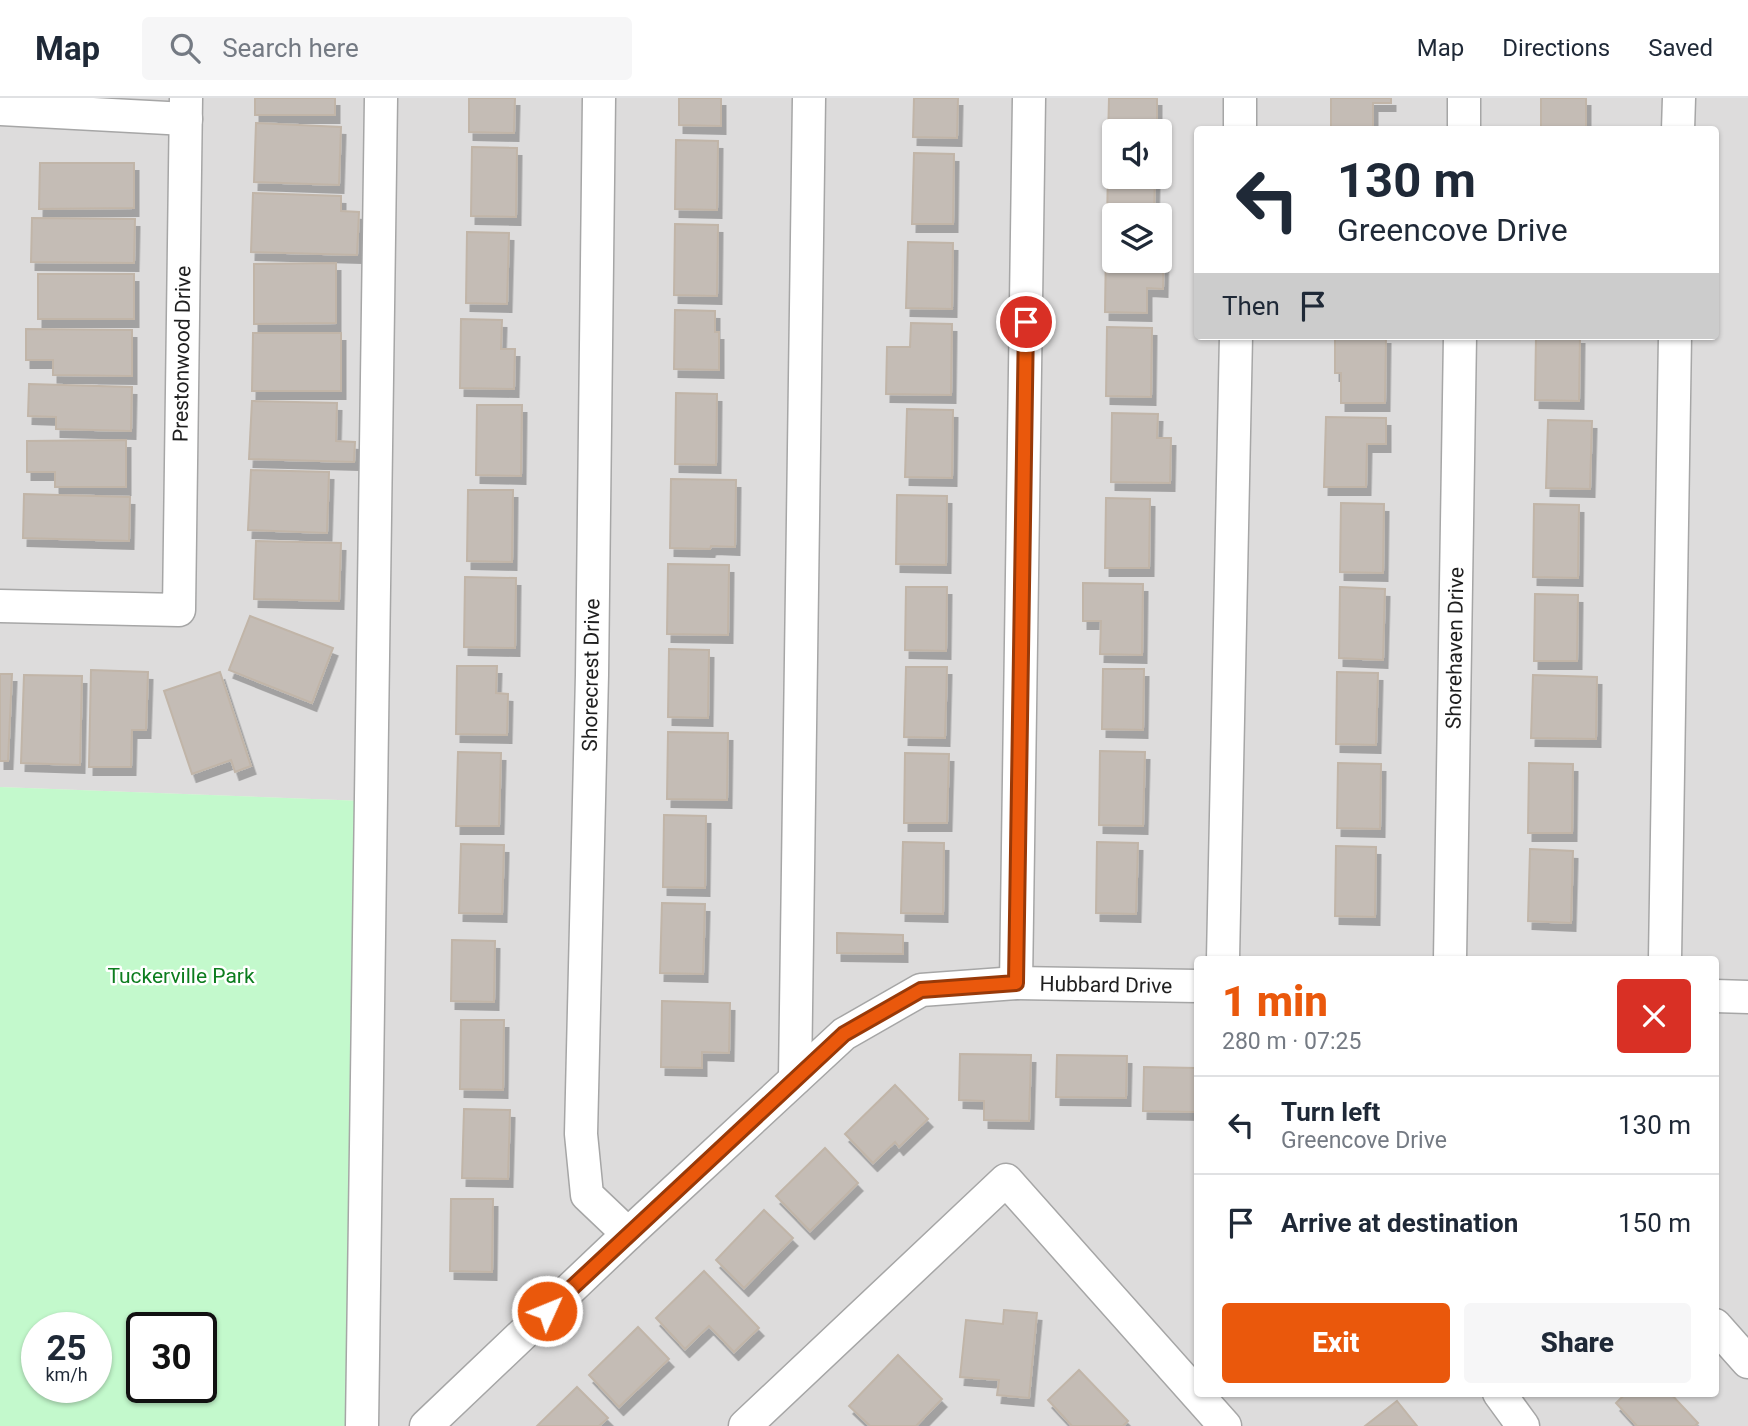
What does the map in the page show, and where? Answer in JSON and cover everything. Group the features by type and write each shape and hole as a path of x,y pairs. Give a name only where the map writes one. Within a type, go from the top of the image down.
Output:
{"street":[{"path":"362,1426 381,98"},
{"name":"Shorecrest Drive","path":"599,98 592,689 581,1134 587,1195 628,1234"},
{"path":"794,1079 809,98"},
{"path":"1016,983 1029,98"},
{"path":"1240,98 1240,126"},
{"path":"1464,98 1464,126"},
{"path":"1678,126 1679,98"},
{"path":"0,109 186,109"},
{"name":"Prestonwood Drive","path":"0,606 179,610 186,109"},
{"path":"1223,956 1236,340"},
{"name":"Shorehaven Drive","path":"1450,956 1460,340"},
{"path":"1665,956 1675,340"},
{"name":"Hubbard Drive","path":"426,1426 844,1034 921,990 1016,983 1194,986"},
{"path":"1719,996 1748,997"},
{"path":"745,1426 1006,1180 1194,1384"},
{"path":"1719,1329 1748,1362"},
{"path":"1206,1397 1220,1412"},
{"path":"1502,1397 1523,1426"}],"shaded area":[{"path":"0,98 1748,98 1748,1426 349,1426 364,801 0,787"}],"green space":[{"name":"Tuckerville Park","path":"0,787 364,801 349,1426 0,1426"}],"building":[{"path":"255,98 335,98 335,115 255,115"},
{"path":"469,98 515,98 514,133 469,132"},
{"path":"679,98 721,98 721,126 679,125"},
{"path":"914,98 958,98 957,138 913,137"},
{"path":"1109,98 1157,98 1157,119 1108,119"},
{"path":"1331,98 1391,98 1391,103 1373,103 1373,126 1331,126"},
{"path":"1541,98 1586,98 1586,126 1541,126"},
{"path":"256,123 341,127 339,185 254,182"},
{"path":"676,140 718,141 717,210 675,209"},
{"path":"472,147 517,148 516,217 471,216"},
{"path":"914,153 954,154 953,224 912,224"},
{"path":"40,163 134,163 134,208 39,209"},
{"path":"1108,189 1155,189 1154,203 1107,203"},
{"path":"253,193 341,196 341,211 359,212 357,255 251,252"},
{"path":"32,218 135,219 134,263 31,262"},
{"path":"675,224 718,225 717,296 674,295"},
{"path":"467,232 509,233 507,304 466,303"},
{"path":"908,242 953,243 952,309 906,308"},
{"path":"336,263 336,323 254,324 254,264"},
{"path":"1106,273 1163,273 1163,289 1147,288 1147,313 1105,312"},
{"path":"38,274 134,274 134,319 38,319"},
{"path":"675,310 715,311 715,332 719,332 719,370 674,369"},
{"path":"461,319 502,320 501,349 515,349 514,389 460,388"},
{"path":"911,323 952,324 951,395 886,394 887,347 910,347"},
{"path":"1107,327 1152,328 1151,397 1106,396"},
{"path":"26,329 132,330 132,376 53,375 53,360 26,360"},
{"path":"253,333 341,333 341,391 252,391"},
{"path":"1335,340 1386,340 1385,403 1341,403 1341,373 1335,373"},
{"path":"1536,340 1580,340 1579,401 1535,400"},
{"path":"29,384 132,387 131,431 56,429 56,417 28,416"},
{"path":"676,393 717,394 716,465 675,464"},
{"path":"252,401 337,403 336,441 355,442 354,462 249,459"},
{"path":"477,405 522,405 521,476 476,475"},
{"path":"907,409 953,410 952,478 905,477"},
{"path":"1112,413 1158,414 1157,438 1171,438 1170,483 1111,482"},
{"path":"1326,417 1386,418 1386,444 1367,444 1366,487 1324,487"},
{"path":"1548,420 1592,421 1590,489 1546,488"},
{"path":"126,440 126,487 55,487 55,472 27,472 27,441"},
{"path":"251,470 329,472 327,533 248,530"},
{"path":"671,479 736,480 735,547 670,548"},
{"path":"468,490 513,490 512,562 467,561"},
{"path":"24,494 130,497 129,541 23,538"},
{"path":"897,495 947,496 946,565 896,564"},
{"path":"1106,498 1150,499 1149,568 1105,568"},
{"path":"1341,503 1384,504 1383,573 1340,572"},
{"path":"1534,504 1579,505 1578,578 1533,577"},
{"path":"256,541 341,543 339,601 254,599"},
{"path":"668,564 729,565 728,635 667,634"},
{"path":"465,577 516,578 515,648 464,647"},
{"path":"1083,583 1143,584 1142,655 1100,654 1101,621 1083,621"},
{"path":"906,587 947,587 946,651 905,650"},
{"path":"1340,587 1385,589 1383,660 1339,658"},
{"path":"1535,594 1578,595 1577,661 1534,661"},
{"path":"250,616 333,648 312,703 229,670"},
{"path":"669,649 709,650 708,718 668,717"},
{"path":"457,666 497,666 496,693 508,694 507,735 456,734"},
{"path":"906,667 947,667 945,738 904,737"},
{"path":"1103,669 1144,669 1143,730 1102,729"},
{"path":"91,670 148,672 146,730 132,730 131,767 89,767"},
{"path":"220,672 251,766 235,772 231,760 192,774 164,691"},
{"path":"1337,672 1378,673 1376,745 1336,744"},
{"path":"0,674 12,674 8,761 0,761"},
{"path":"24,675 82,676 80,765 21,763"},
{"path":"1533,675 1597,677 1596,739 1531,738"},
{"path":"668,732 728,733 727,800 667,799"},
{"path":"1100,751 1145,752 1143,826 1099,825"},
{"path":"458,752 501,753 499,826 456,826"},
{"path":"905,753 949,754 947,823 904,823"},
{"path":"1338,763 1381,764 1380,829 1337,828"},
{"path":"1529,763 1573,764 1572,833 1528,833"},
{"path":"664,815 706,816 705,888 663,887"},
{"path":"903,842 944,843 943,914 901,913"},
{"path":"1097,842 1138,843 1136,914 1096,913"},
{"path":"461,844 504,845 502,914 459,913"},
{"path":"1336,846 1376,847 1375,917 1335,916"},
{"path":"1530,849 1573,851 1571,923 1528,921"},
{"path":"662,903 705,904 703,974 660,973"},
{"path":"837,933 903,935 903,954 837,953"},
{"path":"452,940 495,941 494,1002 451,1001"},
{"path":"662,1001 730,1003 729,1053 702,1052 702,1068 661,1067"},
{"path":"461,1020 504,1020 503,1090 460,1089"},
{"path":"960,1054 1031,1055 1029,1121 984,1120 984,1101 959,1100"},
{"path":"1057,1055 1127,1056 1126,1098 1056,1097"},
{"path":"1144,1067 1194,1068 1194,1112 1143,1111"},
{"path":"895,1085 928,1119 899,1147 895,1142 873,1163 845,1134"},
{"path":"464,1109 510,1110 508,1179 462,1178"},
{"path":"825,1148 858,1183 810,1231 776,1196"},
{"path":"451,1199 493,1199 492,1272 450,1271"},
{"path":"764,1210 793,1238 744,1288 716,1260"},
{"path":"704,1271 759,1328 734,1352 709,1326 685,1349 656,1318"},
{"path":"1004,1310 1037,1313 1029,1398 997,1395 999,1380 960,1377 966,1320 1003,1324"},
{"path":"638,1327 669,1359 619,1407 589,1375"},
{"path":"898,1355 942,1399 916,1426 870,1426 849,1406"},
{"path":"1079,1370 1128,1421 1123,1426 1072,1426 1048,1400"},
{"path":"577,1387 608,1418 599,1426 537,1426"},
{"path":"1622,1397 1674,1397 1698,1423 1695,1426 1637,1426 1616,1403"},
{"path":"1397,1401 1417,1426 1365,1426"}],"route":[{"path":"547,1311 844,1034 921,990 1016,983 1026,322"}]}
